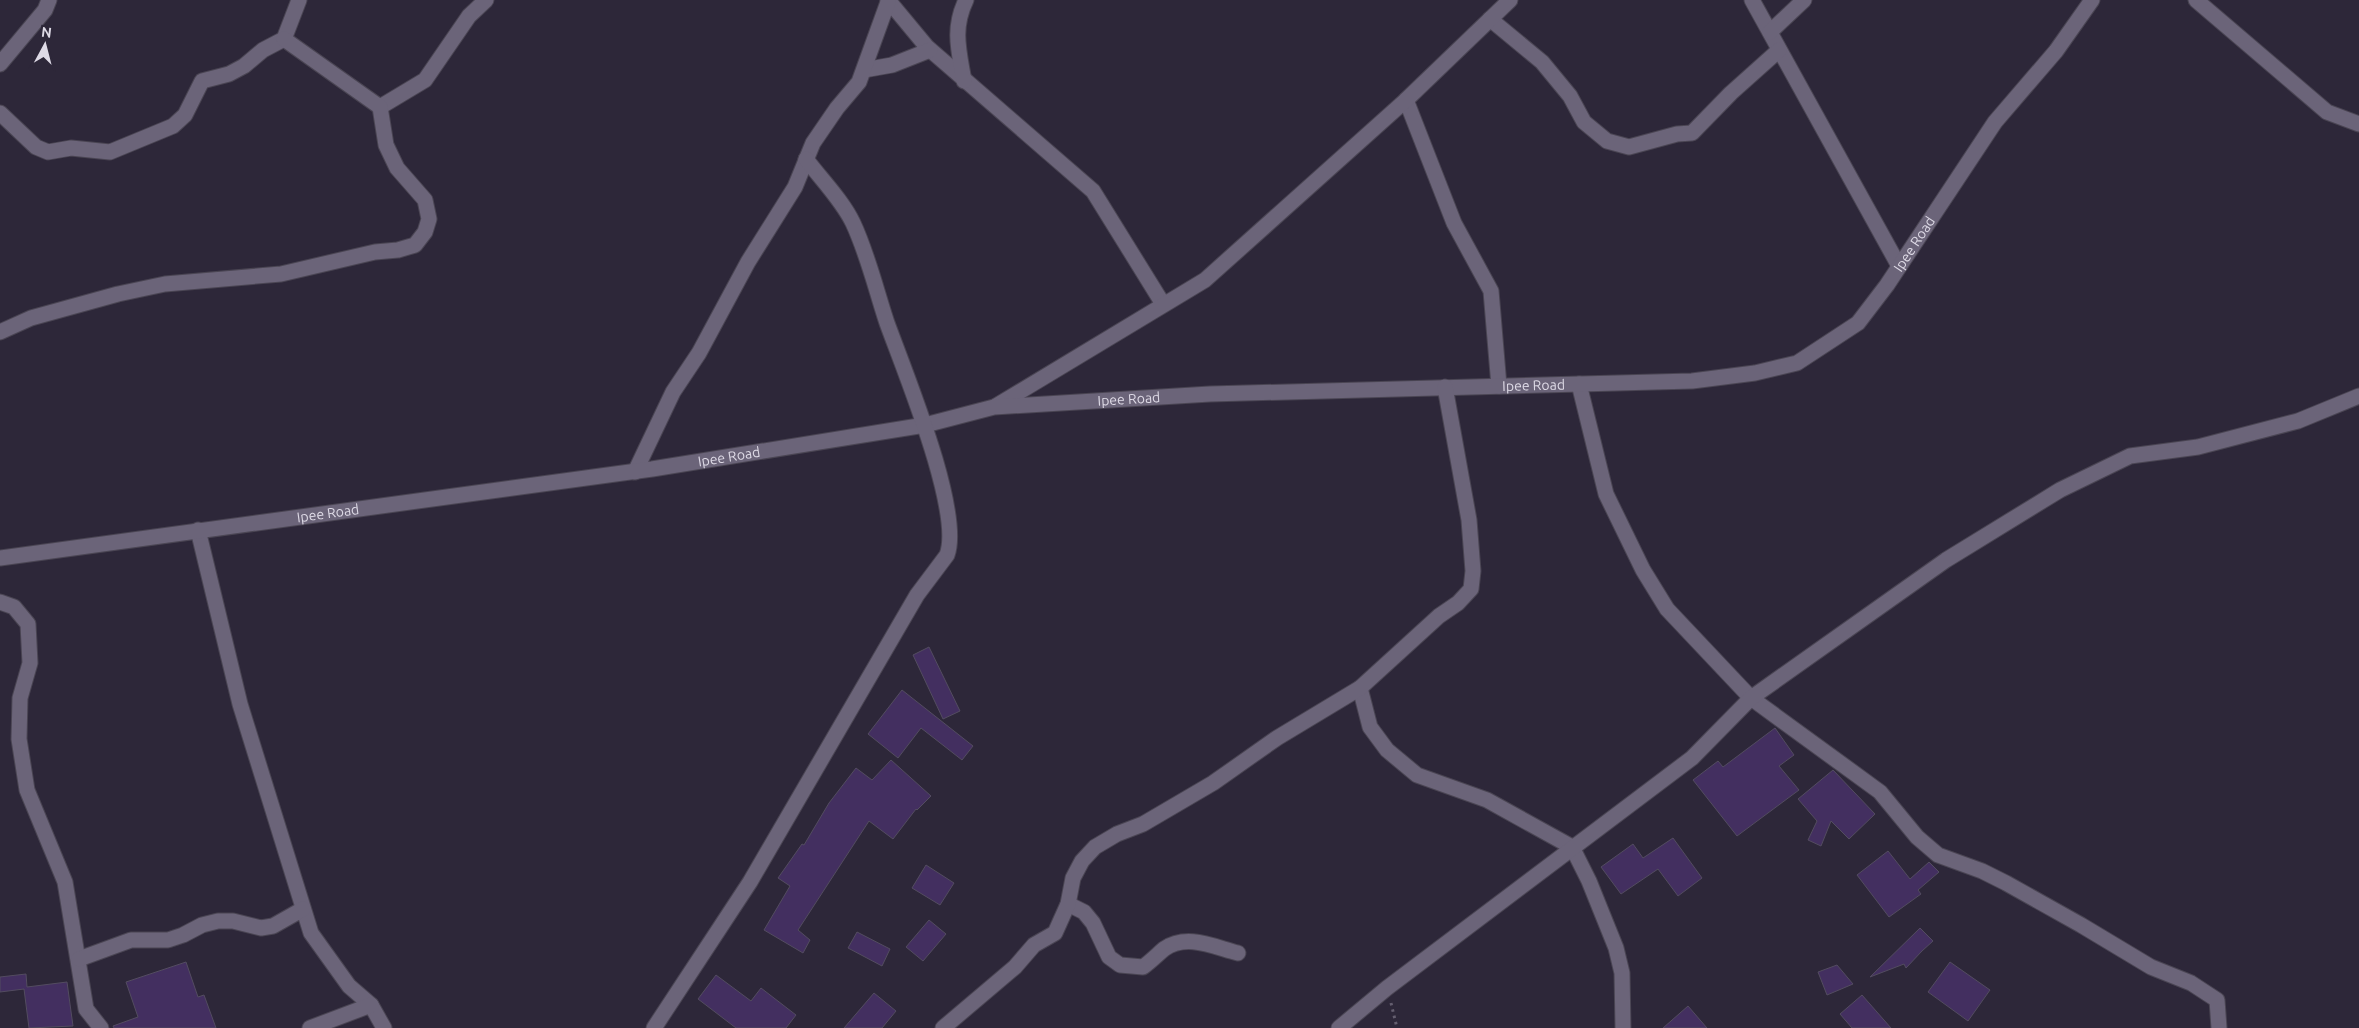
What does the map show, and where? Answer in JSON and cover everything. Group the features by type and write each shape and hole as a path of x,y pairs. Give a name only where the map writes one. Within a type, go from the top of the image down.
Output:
{"street":[{"path":"0,64 45,10 49,0"},
{"path":"0,113 36,147 48,152 70,148 110,152 173,126 185,115 202,81 230,74 244,66 263,50 284,39 299,0"},
{"path":"380,107 425,80 469,16 486,0"},
{"path":"964,81 957,37 959,15 966,0"},
{"path":"994,407 1205,280 1406,100 1510,0"},
{"path":"1752,0 1899,266"},
{"path":"1770,32 1804,0"},
{"name":"Ipee Road","path":"0,558 635,472 925,425 994,407 1210,394 1692,381 1755,373 1797,363 1858,323 1887,286 1995,122 2056,51 2092,0"},
{"path":"2196,0 2327,112 2359,124"},
{"path":"888,1 930,50 1093,191 1163,304"},
{"path":"635,472 673,392 699,353 748,262 795,187 806,159 822,128 859,82 888,1"},
{"path":"1490,19 1542,62 1570,96 1584,122 1607,141 1630,147 1677,134 1692,132 1779,50"},
{"path":"0,332 31,318 118,294 165,284 281,274 375,252 398,250 415,245 426,232 429,219 425,200 398,168 386,145 380,107 284,39"},
{"path":"864,70 892,65 930,50"},
{"path":"1406,100 1454,223 1491,291 1499,386"},
{"path":"654,1028 750,882 917,595 947,555 950,540 945,502 925,425 852,222 806,159"},
{"path":"1579,384 1606,494 1642,570 1668,609 1751,698 1880,792 1917,838 1938,855 1982,871 2006,883 2081,924 2151,967 2191,983 2213,997 2217,1000 2219,1028"},
{"path":"943,1028 1015,967 1034,945 1055,933 1068,904 1073,878 1082,861 1095,847 1116,834 1143,824 1213,783 1277,738 1360,688 1439,616 1458,603 1470,589 1473,571 1468,520 1445,387"},
{"path":"1339,1028 1387,988 1692,758 1751,698 1946,560 2060,490 2130,456 2198,447 2298,421 2359,396"},
{"path":"198,530 240,704 311,933 349,986 372,1005 384,1028"},
{"path":"0,602 14,607 28,624 30,663 20,698 19,739 27,790 65,882 86,1009 101,1028"},
{"path":"1360,688 1370,727 1388,750 1417,775 1487,800 1572,848 1590,881 1616,948 1622,973 1624,1028"},
{"path":"1068,904 1084,912 1093,923 1109,957 1120,965 1143,967 1164,949 1176,943 1189,941 1202,942 1238,953"},
{"path":"79,958 131,940 168,940 202,925 218,921 232,921 261,928 274,926 303,909"},
{"path":"310,1028 372,1005"}],"path":[{"path":"1387,988 1397,1028"}],"building":[{"path":"929,647 960,711 943,719 913,655"},
{"path":"902,690 973,746 962,760 921,728 898,758 868,734"},
{"path":"1775,728 1794,755 1779,766 1799,790 1737,836 1693,780 1718,761 1723,767"},
{"path":"891,760 931,796 916,809 893,839 869,821 798,930 810,940 803,953 764,930 790,886 778,878 802,844 804,845 829,803 856,768 872,780"},
{"path":"1833,770 1875,814 1849,839 1831,821 1821,846 1808,840 1817,821 1798,799"},
{"path":"1673,838 1702,878 1678,896 1658,869 1621,894 1601,867 1633,844 1643,858"},
{"path":"1888,851 1910,879 1929,862 1939,872 1918,890 1921,894 1889,917 1857,875"},
{"path":"926,865 954,883 940,905 912,888"},
{"path":"929,920 946,934 923,961 906,947"},
{"path":"1920,928 1933,941 1906,968 1904,964 1870,977"},
{"path":"857,932 890,949 882,966 848,948"},
{"path":"186,962 198,997 204,995 216,1028 114,1028 113,1026 138,1017 126,982"},
{"path":"1950,962 1990,990 1968,1021 1928,992"},
{"path":"1837,965 1853,984 1827,995 1818,972"},
{"path":"26,974 27,987 67,982 73,1026 29,1028 24,989 0,992 0,977"},
{"path":"716,975 751,1001 761,988 796,1015 786,1028 736,1028 698,999"},
{"path":"874,993 896,1011 882,1028 844,1028"},
{"path":"1862,995 1891,1028 1852,1028 1840,1014"},
{"path":"1688,1006 1707,1028 1663,1028"}]}
